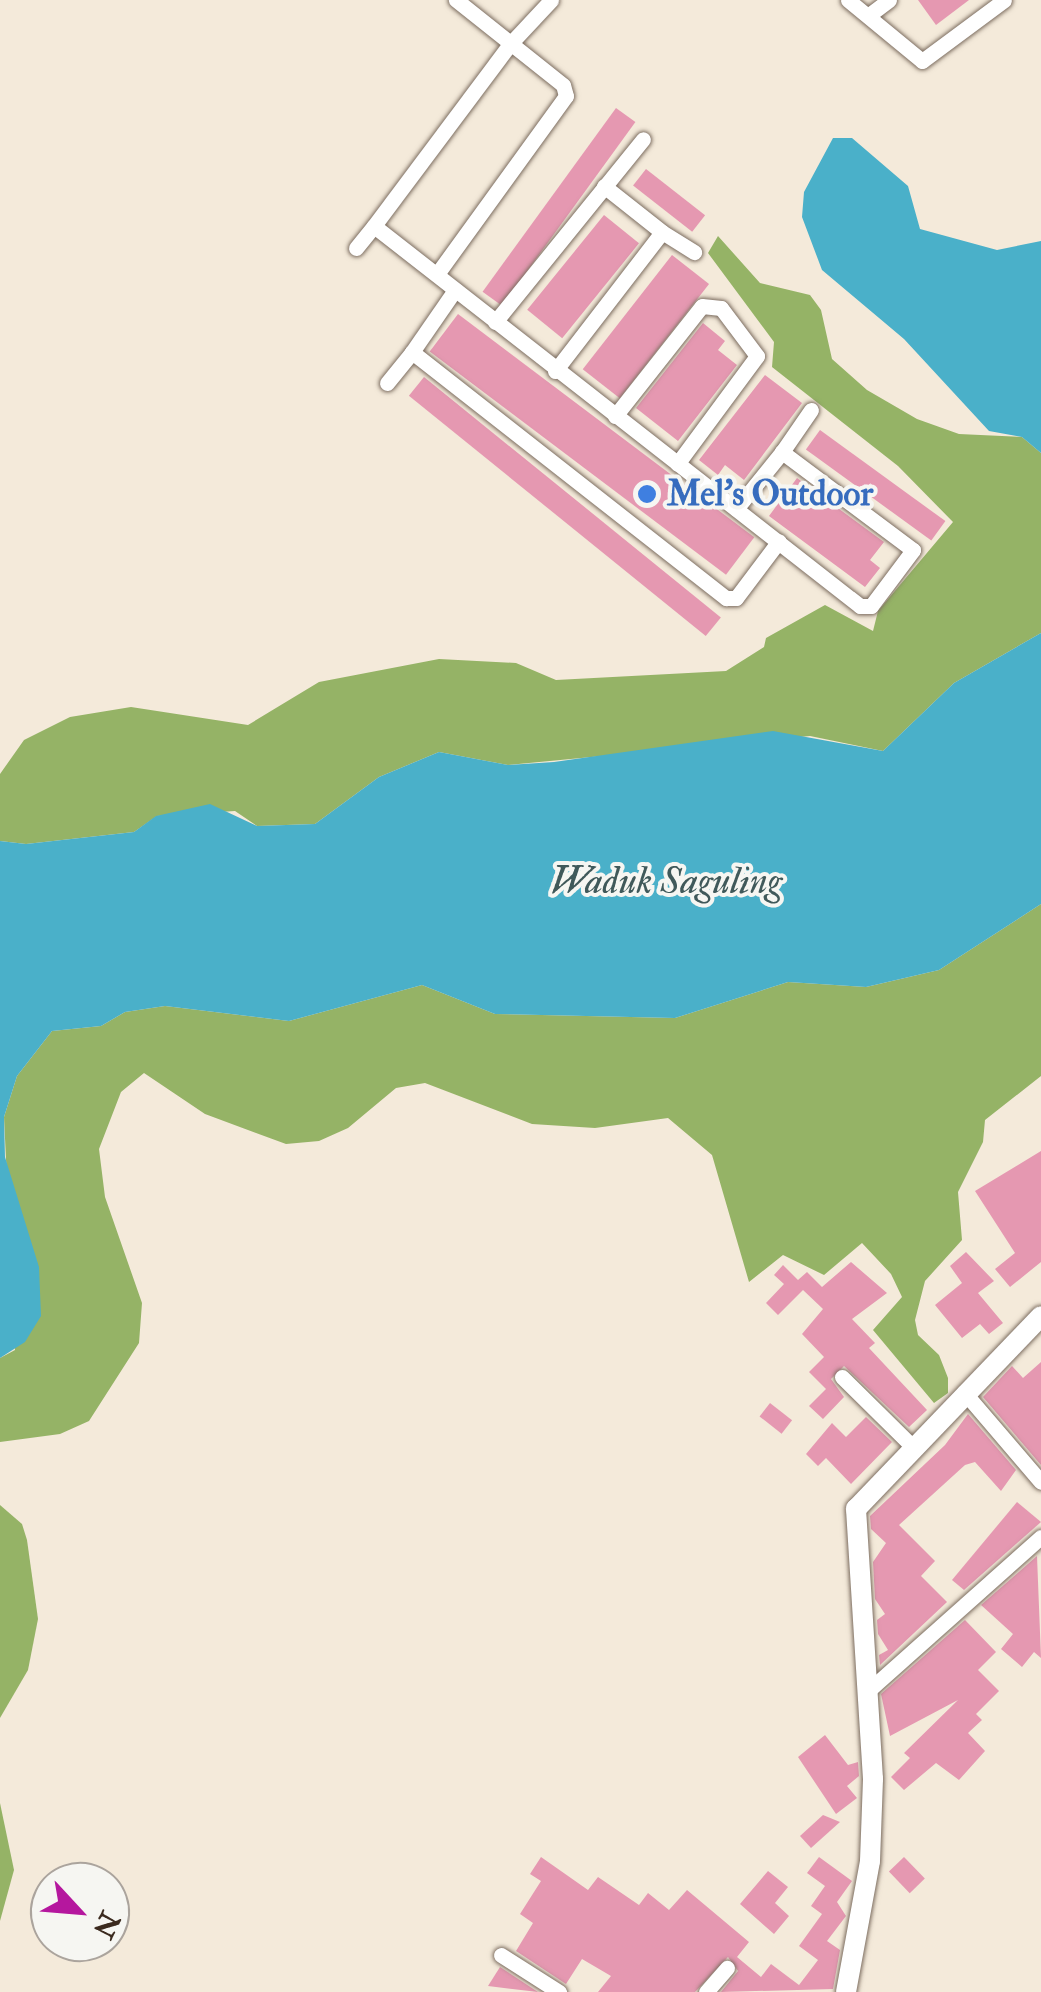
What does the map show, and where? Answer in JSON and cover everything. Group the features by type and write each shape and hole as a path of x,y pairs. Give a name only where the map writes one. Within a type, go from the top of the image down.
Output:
{"street":[{"path":"437,274 566,96 564,85 456,0"},
{"path":"356,248 510,44 551,0"},
{"path":"848,0 922,62 1004,0"},
{"path":"870,15 889,0"},
{"path":"495,322 643,139"},
{"path":"604,186 694,252"},
{"path":"374,226 555,371 866,608 913,550 782,452"},
{"path":"555,371 662,232"},
{"path":"387,383 455,290"},
{"path":"614,416 702,306 721,308 757,356 677,464"},
{"path":"412,352 726,598 736,598 780,541"},
{"path":"736,509 812,410"},
{"path":"846,1992 870,1860 870,1690 856,1509 1041,1316"},
{"path":"842,1378 913,1448"},
{"path":"964,1392 1041,1482"},
{"path":"870,1690 1041,1537"},
{"path":"501,1955 559,1992"},
{"path":"706,1992 726,1968"}],"green space":[{"path":"718,236 760,283 810,295 821,310 832,359 867,390 917,419 959,434 1022,437 1041,453 1041,633 954,683 883,751 810,736 508,765 439,752 379,777 315,824 257,826 235,811 157,816 134,832 26,844 0,841 0,774 24,740 70,717 131,707 248,725 319,682 439,659 516,663 556,680 726,671 764,647 766,638 825,605 873,631 878,611 953,522 898,466 772,367 774,342 708,253"},
{"path":"1041,904 1041,1076 985,1120 983,1142 958,1192 962,1240 925,1281 915,1320 918,1335 939,1355 948,1378 948,1393 934,1403 873,1330 902,1297 891,1274 862,1243 824,1275 783,1255 749,1282 712,1155 668,1118 595,1128 532,1124 425,1083 396,1088 348,1128 319,1141 286,1144 205,1114 144,1073 121,1092 99,1149 105,1197 142,1303 139,1343 89,1421 60,1434 0,1442 0,1358 15,1350 4,1117 17,1076 52,1031 101,1026 125,1012 165,1006 289,1021 422,985 495,1014 675,1018 788,982 866,987 939,970"},
{"path":"0,1505 22,1524 38,1619 28,1670 0,1718"},
{"path":"0,1803 14,1870 0,1921"}],"water":[{"path":"833,138 852,138 908,186 920,229 997,250 1041,241 1041,453 1022,437 989,431 904,339 822,270 802,217 804,192"},
{"name":"Waduk Saguling","path":"1041,633 1041,904 939,970 866,987 788,982 675,1018 495,1014 422,985 289,1021 165,1006 125,1012 101,1026 52,1031 17,1076 4,1117 5,1157 39,1267 41,1316 25,1342 0,1358 0,841 26,844 134,832 156,816 210,804 257,826 315,824 379,777 439,752 508,765 773,731 883,751 954,683"}],"building":[{"path":"918,0 969,0 936,25"},
{"path":"616,108 635,122 502,306 483,292"},
{"path":"646,169 705,215 692,232 633,186"},
{"path":"604,215 639,243 562,338 527,310"},
{"path":"672,255 709,284 620,398 583,369"},
{"path":"458,314 754,537 726,575 430,352"},
{"path":"703,323 725,341 718,350 737,365 678,441 636,408"},
{"path":"765,375 802,403 744,480 725,465 718,475 699,460"},
{"path":"424,377 721,617 706,636 409,396"},
{"path":"820,430 945,521 931,541 806,449"},
{"path":"797,478 884,542 870,560 880,568 865,587 769,516"},
{"path":"1041,1151 1041,1262 1010,1287 995,1269 1015,1253 975,1191"},
{"path":"966,1252 994,1281 978,1293 1003,1323 989,1334 980,1324 962,1338 935,1305 962,1283 950,1266"},
{"path":"851,1262 887,1293 852,1319 875,1343 869,1348 927,1410 909,1427 844,1366 831,1379 844,1397 823,1419 809,1406 826,1389 809,1372 824,1357 802,1334 823,1309 803,1290 778,1315 766,1303 784,1284 774,1275 783,1265 798,1280 807,1272 822,1287"},
{"path":"1041,1362 1041,1465 983,1397 1012,1366 1023,1378"},
{"path":"770,1403 792,1420 782,1434 760,1416"},
{"path":"968,1414 1016,1470 1001,1491 975,1462 965,1465 899,1525 935,1561 921,1576 947,1602 880,1665 879,1655 888,1650 878,1634 877,1620 885,1614 875,1599 873,1562 886,1543 871,1529 870,1516 945,1445"},
{"path":"866,1417 892,1442 851,1484 826,1458 818,1466 806,1454 832,1423 846,1437"},
{"path":"1017,1502 1041,1522 964,1590 952,1580"},
{"path":"1037,1556 1041,1658 1034,1652 1022,1667 1001,1649 1013,1634 981,1605"},
{"path":"965,1620 996,1652 978,1670 999,1691 976,1714 982,1720 968,1733 985,1751 959,1780 936,1763 904,1790 891,1777 910,1758 904,1753 958,1700 890,1736 881,1694"},
{"path":"825,1735 848,1765 858,1762 859,1776 847,1786 857,1798 836,1814 798,1757"},
{"path":"823,1815 840,1822 811,1848 800,1836"},
{"path":"541,1857 588,1890 598,1877 639,1905 648,1893 669,1910 687,1890 749,1942 737,1957 761,1977 771,1964 799,1985 818,1960 799,1946 822,1914 811,1906 825,1886 807,1873 819,1857 852,1881 837,1902 846,1916 827,1941 840,1950 833,1989 721,1992 738,1971 728,1957 695,1992 598,1992 611,1976 582,1959 566,1984 516,1951 533,1923 520,1914 541,1881 530,1874"},
{"path":"904,1857 925,1879 910,1893 889,1872"},
{"path":"768,1871 788,1887 775,1903 789,1916 774,1934 740,1904"},
{"path":"500,1967 538,1992 488,1986"}],"place":[{"name":"Mel's Outdoor","path":"647,494"}]}
